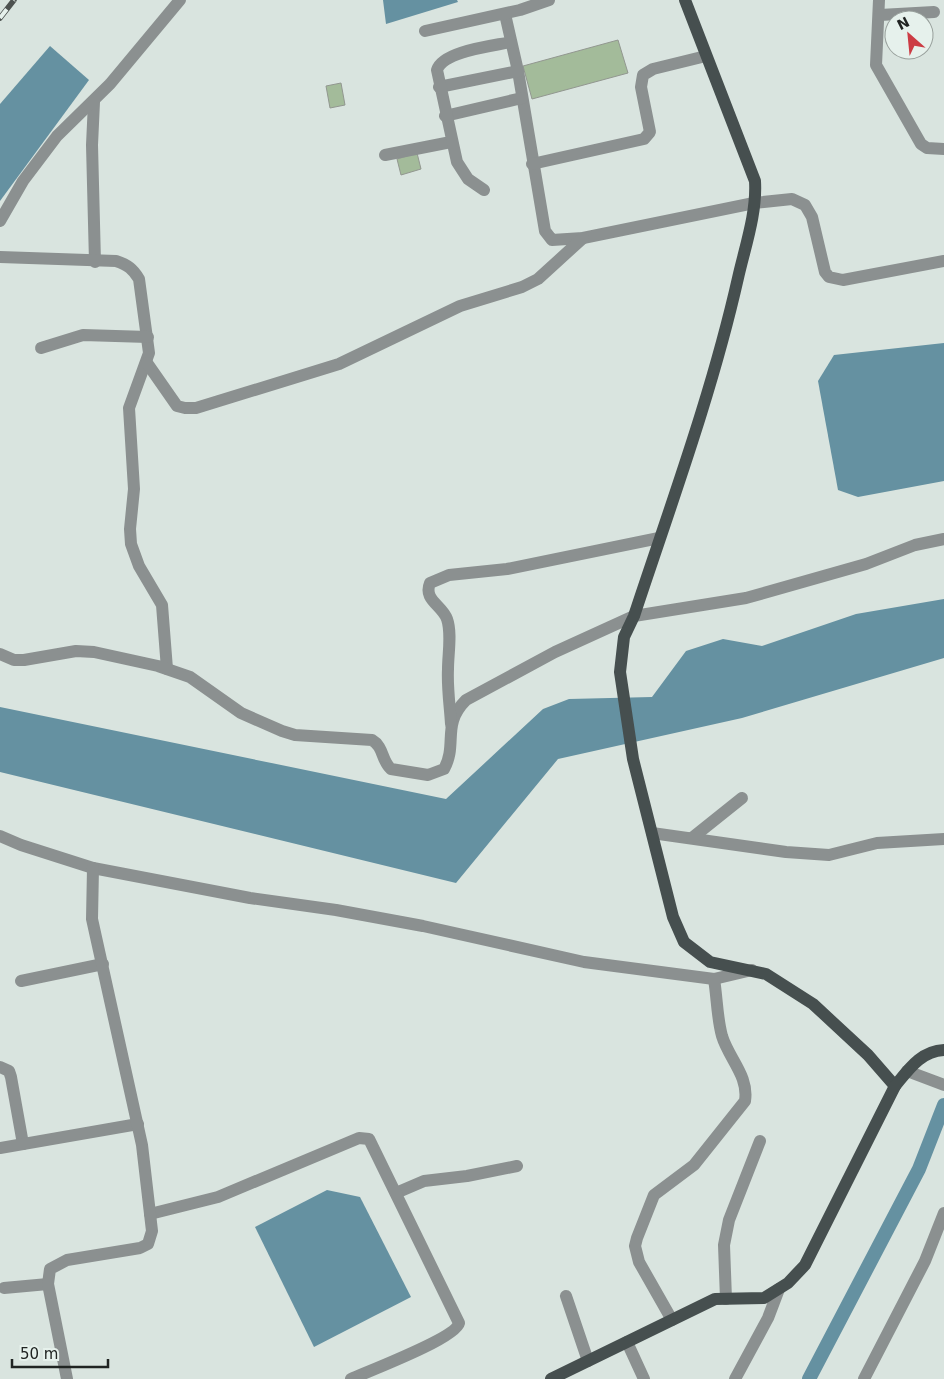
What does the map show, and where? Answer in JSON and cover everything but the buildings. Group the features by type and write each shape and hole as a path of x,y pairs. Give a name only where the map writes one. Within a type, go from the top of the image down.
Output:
{"main road":[{"path":"685,0 755,181 754,203 722,347 634,616 624,637 620,672 633,759 673,917 684,942 710,962 766,974 813,1004 868,1055 895,1086"},
{"path":"551,1379 715,1299 764,1298 788,1283 805,1265 895,1086 914,1062 932,1050 944,1050"}],"street":[{"path":"0,221 23,182 57,136 94,102 180,0"},
{"path":"425,31 505,14 549,0"},
{"path":"879,0 880,15 876,66 921,144 927,148 944,149"},
{"path":"505,14 518,71 532,164 548,237 558,241 583,238 754,203 792,199 805,205 812,218 825,272 834,279 843,280 944,261"},
{"path":"880,15 884,15"},
{"path":"484,190 461,172 451,142 437,70 439,64 445,59 512,42"},
{"path":"532,164 644,139 650,132 641,87 643,75 653,69 706,56"},
{"path":"439,88 518,71"},
{"path":"446,116 522,98"},
{"path":"94,102 92,145 95,262"},
{"path":"385,155 451,142"},
{"path":"147,363 177,406 196,408 339,364 460,306 522,288 538,279 583,238"},
{"path":"0,257 95,262 116,261 127,264 135,271 141,286 148,337 147,363 129,408 134,489 130,536 133,555 162,605 167,669"},
{"path":"42,348 83,335 148,337"},
{"path":"0,654 14,660 24,660 76,651 94,652 167,669 190,677 241,713 282,731 295,735 372,740 381,748 387,766 398,772 428,775 444,770 450,752 451,725 448,626 443,612 430,597 427,590 430,583 449,576 508,569 659,538"},
{"path":"451,725 459,708 466,700 555,652 634,616 746,598 866,564 915,545 944,539"},
{"path":"692,838 742,798"},
{"path":"652,833 786,852 829,855 877,842 944,839"},
{"path":"0,836 21,845 92,868 250,898 336,910 413,924 584,962 714,978 752,970"},
{"path":"67,1379 48,1284 50,1270 62,1262 92,1255 140,1248 148,1244 152,1230 138,1124 92,919 92,868"},
{"path":"21,980 103,964"},
{"path":"672,1320 639,1262 635,1246 649,1202 654,1195 694,1165 745,1101 744,1080 722,1036 714,978"},
{"path":"0,1067 9,1071 11,1077 23,1144"},
{"path":"908,1071 943,1085"},
{"path":"0,1148 138,1124"},
{"path":"150,1214 218,1197 365,1137 373,1144 459,1322 455,1330 374,1374 351,1379"},
{"path":"726,1299 725,1237 729,1220 760,1141"},
{"path":"396,1193 430,1179 467,1176 517,1166"},
{"path":"864,1379 925,1261 944,1213"},
{"path":"4,1288 48,1284"},
{"path":"735,1379 768,1318 779,1289"},
{"path":"566,1296 588,1361"},
{"path":"627,1342 644,1379"}],"water":[{"path":"383,0 457,0 458,2 386,24"},
{"path":"50,46 89,80 0,201 0,104"},
{"path":"944,343 944,481 858,497 838,490 818,381 834,355"},
{"path":"944,599 944,658 742,718 558,759 456,883 0,772 0,707 446,799 543,709 569,699 652,697 686,651 723,639 762,646 856,614"},
{"path":"327,1190 360,1197 411,1297 314,1347 255,1227"}],"waterway":[{"path":"809,1379 919,1169 944,1105"}],"railway":[{"path":"0,18 14,0"}]}
